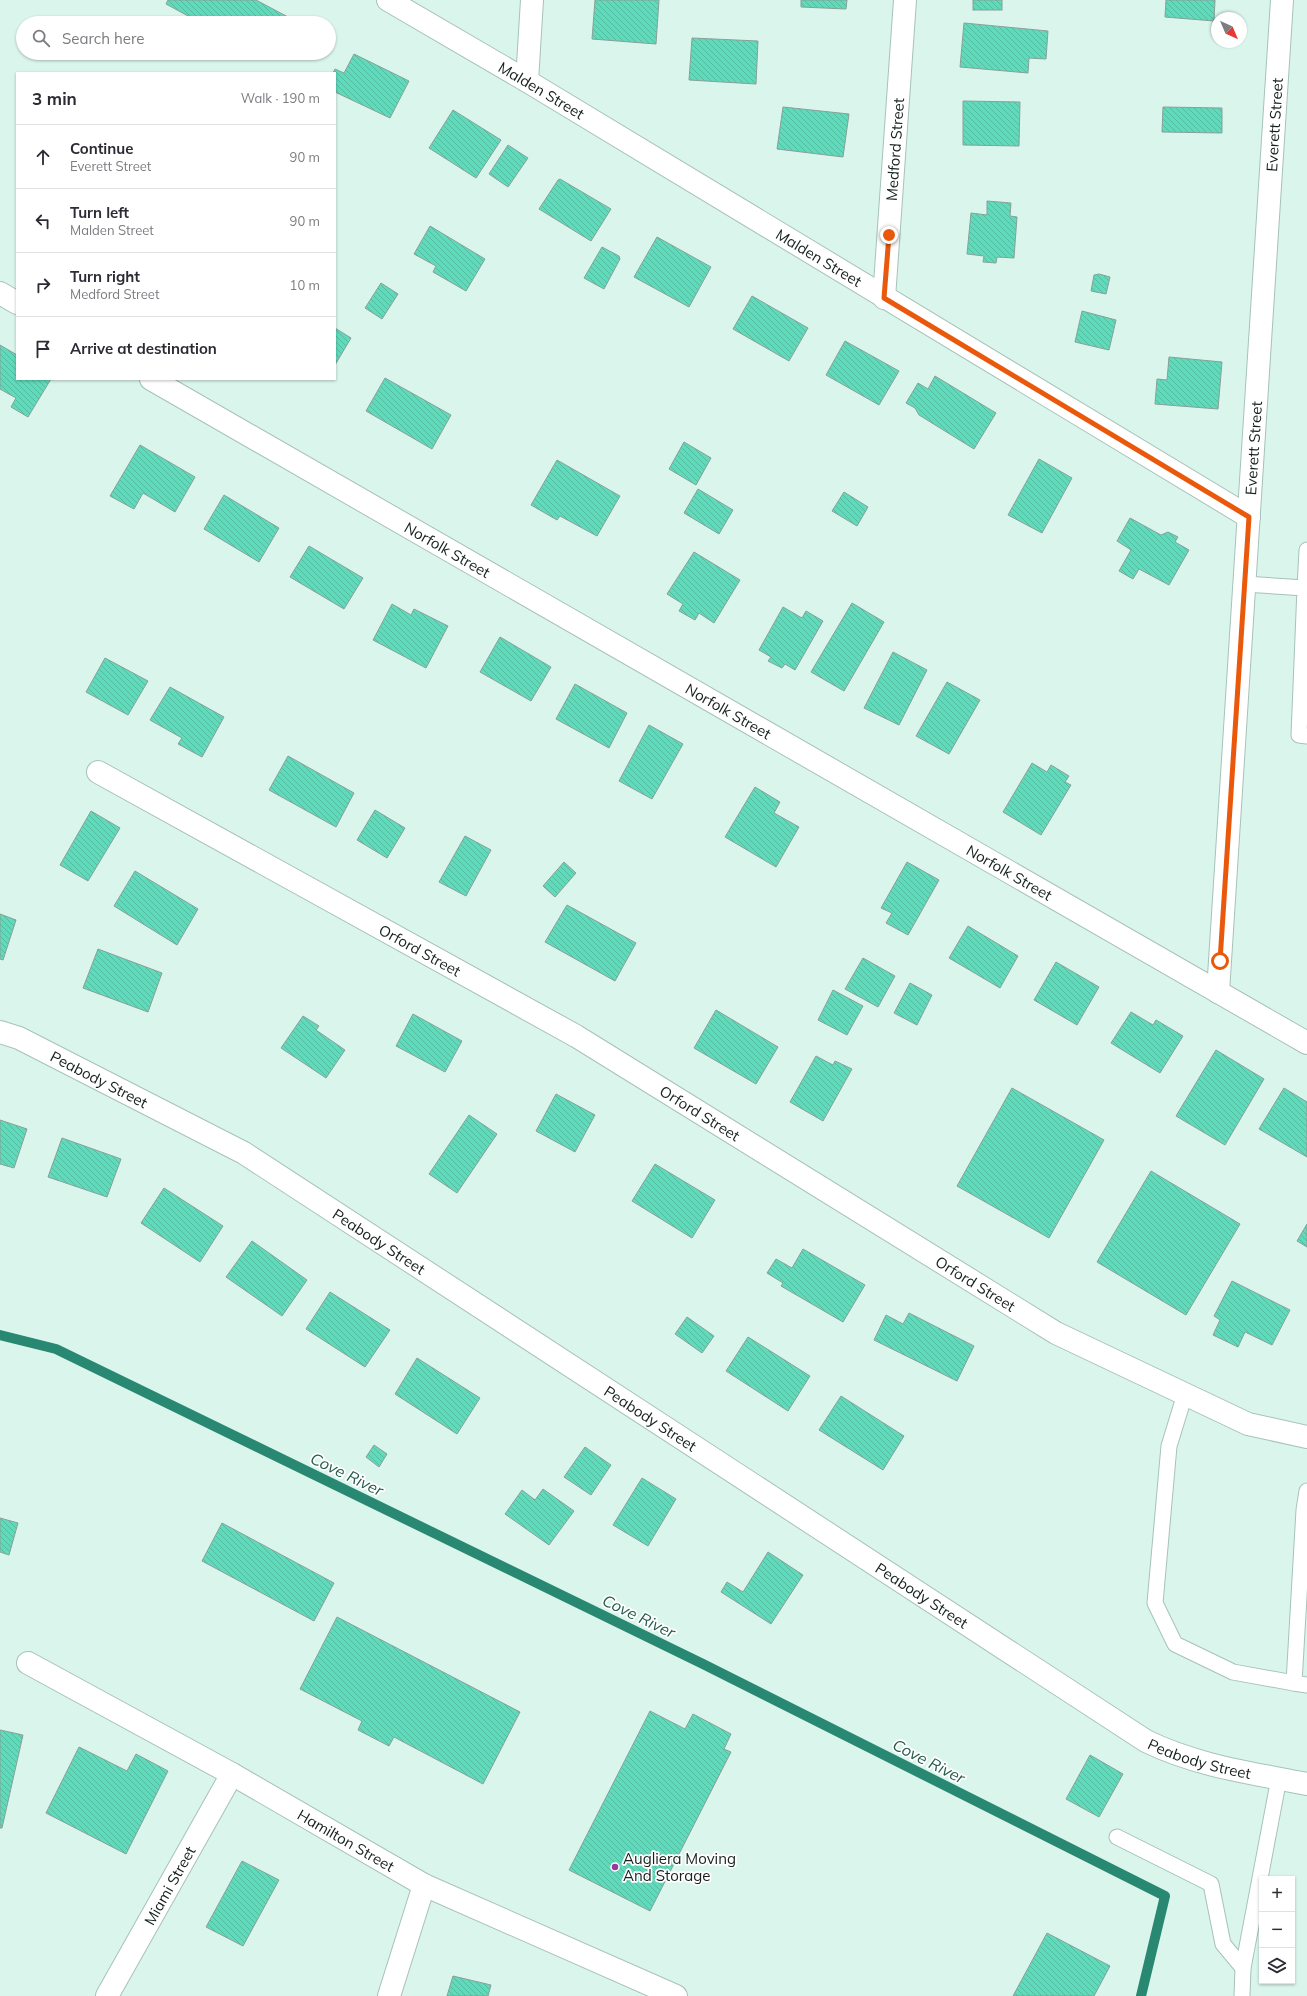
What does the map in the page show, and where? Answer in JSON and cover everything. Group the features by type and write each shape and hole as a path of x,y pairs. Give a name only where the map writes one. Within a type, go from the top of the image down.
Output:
{"street":[{"name":"Malden Street","path":"388,0 527,81 884,298 1249,517"},
{"path":"527,81 532,0"},
{"name":"Medford Street","path":"884,298 905,0"},
{"name":"Everett Street","path":"1218,992 1282,0"},
{"path":"0,293 16,302"},
{"name":"Norfolk Street","path":"153,380 1307,1043"},
{"name":"Orford Street","path":"98,772 576,1036 1056,1333 1248,1424 1307,1437"},
{"name":"Peabody Street","path":"0,1032 19,1038 244,1153 1146,1741 1167,1751 1198,1762 1307,1784"},
{"name":"Hamilton Street","path":"28,1663 232,1774 424,1885 676,1996"},
{"name":"Miami Street","path":"107,1996 232,1774"},
{"path":"389,1996 424,1885"}],"lane":[{"path":"1303,736 1307,550"},
{"path":"1244,584 1306,588"},
{"path":"1185,1394 1169,1446 1155,1603 1175,1644 1233,1672 1300,1684 1304,1510 1307,1491"},
{"path":"1242,1996 1243,1968 1279,1778"},
{"path":"1117,1837 1211,1884 1223,1944 1243,1968"}],"building":[{"path":"168,0 256,0 286,16 188,16 166,4"},
{"path":"595,0 659,0 656,44 592,39"},
{"path":"801,0 847,0 846,9 801,7"},
{"path":"973,0 1002,0 1002,10 973,10"},
{"path":"1166,0 1215,0 1214,12 1211,12 1211,21 1165,17"},
{"path":"964,23 1048,31 1046,59 1029,58 1028,73 960,67"},
{"path":"692,38 758,41 756,84 689,80"},
{"path":"354,54 409,81 390,118 336,92 336,72 334,72 335,69 344,73"},
{"path":"963,101 1020,102 1019,146 963,145"},
{"path":"783,107 849,114 843,157 777,149"},
{"path":"1163,107 1222,108 1222,133 1162,132"},
{"path":"453,110 501,140 476,178 429,148"},
{"path":"508,145 528,158 508,187 489,174"},
{"path":"560,179 611,209 591,241 539,209"},
{"path":"987,201 1011,203 1010,216 1017,217 1014,258 997,257 996,263 983,262 984,256 967,254 971,213 987,215"},
{"path":"430,226 485,259 466,291 433,272 436,266 414,254"},
{"path":"657,237 711,267 689,307 634,277"},
{"path":"602,247 619,256 620,259 604,289 584,278"},
{"path":"1099,274 1110,277 1106,294 1091,291 1094,275"},
{"path":"381,283 398,294 382,319 365,308"},
{"path":"752,296 808,328 789,361 733,329"},
{"path":"1082,311 1116,320 1109,350 1075,342"},
{"path":"336,329 351,338 336,363"},
{"path":"845,341 899,371 879,405 826,375"},
{"path":"0,345 16,354 16,380 50,380 28,417 11,407 16,398 0,389"},
{"path":"1169,357 1222,362 1218,409 1155,404 1157,379 1167,380"},
{"path":"935,376 996,413 974,449 919,415 915,408 906,403 918,383 928,389"},
{"path":"385,378 451,415 432,449 366,411"},
{"path":"684,442 711,458 696,485 669,469"},
{"path":"140,445 195,477 175,512 143,493 134,509 110,496"},
{"path":"1039,459 1072,478 1042,533 1008,515"},
{"path":"557,460 620,496 597,536 560,516 557,520 531,505"},
{"path":"698,489 733,510 719,534 684,513"},
{"path":"844,492 868,507 857,526 832,511"},
{"path":"224,495 279,528 259,562 204,529"},
{"path":"1130,518 1161,535 1168,532 1178,537 1175,542 1189,550 1169,585 1139,569 1133,579 1119,571 1131,550 1117,541"},
{"path":"309,546 363,578 344,609 290,577"},
{"path":"694,552 740,580 714,623 699,613 695,620 679,611 683,604 667,594"},
{"path":"852,603 884,622 844,691 811,672"},
{"path":"392,604 411,615 414,609 448,626 426,668 373,640"},
{"path":"783,607 802,618 806,611 823,621 795,670 785,664 782,668 768,661 771,657 759,650"},
{"path":"500,637 551,667 531,701 480,672"},
{"path":"893,652 927,670 899,725 864,708"},
{"path":"105,658 148,681 128,715 86,692"},
{"path":"947,682 980,700 949,754 916,736"},
{"path":"575,684 627,713 609,748 556,719"},
{"path":"170,687 224,717 202,757 178,744 182,738 150,720"},
{"path":"649,725 683,744 652,799 619,781"},
{"path":"288,756 354,793 336,827 269,790"},
{"path":"1032,763 1047,772 1051,765 1069,776 1065,782 1071,785 1041,835 1003,812"},
{"path":"755,787 780,802 774,813 799,827 776,867 725,837"},
{"path":"375,810 405,828 387,858 357,840"},
{"path":"91,811 120,828 88,881 60,865"},
{"path":"465,836 491,850 466,896 439,882"},
{"path":"564,862 576,873 555,897 543,886"},
{"path":"907,862 939,880 908,935 886,923 892,913 881,908"},
{"path":"135,871 198,909 177,945 114,906"},
{"path":"567,905 636,943 615,981 545,942"},
{"path":"0,914 16,920 3,960 0,959"},
{"path":"968,926 1018,956 1000,988 949,958"},
{"path":"98,949 162,973 148,1012 83,988"},
{"path":"863,958 895,976 878,1007 845,989"},
{"path":"1056,962 1099,987 1077,1025 1034,1000"},
{"path":"910,983 932,995 917,1025 894,1013"},
{"path":"833,990 863,1006 847,1035 818,1020"},
{"path":"716,1010 778,1047 756,1084 694,1048"},
{"path":"1131,1012 1153,1025 1156,1020 1183,1036 1160,1073 1111,1043"},
{"path":"413,1014 462,1041 445,1072 396,1046"},
{"path":"303,1016 319,1026 316,1030 345,1050 326,1078 281,1048"},
{"path":"1216,1050 1264,1079 1225,1145 1176,1116"},
{"path":"816,1056 833,1065 835,1061 852,1069 823,1121 790,1102"},
{"path":"1012,1088 1104,1140 1049,1238 957,1186"},
{"path":"1284,1088 1307,1102 1307,1157 1259,1129"},
{"path":"556,1094 595,1115 575,1152 536,1131"},
{"path":"469,1115 497,1134 457,1193 429,1174"},
{"path":"0,1120 27,1129 14,1168 0,1164"},
{"path":"62,1138 121,1159 107,1197 48,1177"},
{"path":"655,1164 715,1200 692,1238 632,1201"},
{"path":"1151,1171 1240,1224 1186,1315 1097,1262"},
{"path":"164,1188 223,1226 200,1262 141,1223"},
{"path":"1307,1224 1307,1247 1297,1241"},
{"path":"252,1241 307,1280 282,1316 226,1277"},
{"path":"803,1249 865,1285 843,1322 781,1286 783,1283 767,1273 776,1259 792,1268"},
{"path":"1232,1281 1290,1310 1272,1345 1245,1332 1238,1347 1213,1335 1220,1320 1214,1316"},
{"path":"330,1292 390,1330 365,1367 306,1329"},
{"path":"909,1313 974,1346 957,1381 874,1340 886,1315 903,1324"},
{"path":"687,1317 714,1336 702,1353 675,1334"},
{"path":"748,1337 810,1376 788,1411 726,1371"},
{"path":"417,1358 480,1398 457,1434 395,1394"},
{"path":"841,1396 904,1436 883,1470 819,1430"},
{"path":"374,1445 387,1454 379,1467 366,1457"},
{"path":"585,1447 611,1465 591,1495 564,1477"},
{"path":"642,1478 676,1499 648,1546 613,1525"},
{"path":"543,1489 574,1511 549,1545 505,1514 522,1490 535,1500"},
{"path":"0,1518 18,1523 9,1555 0,1552"},
{"path":"222,1523 334,1583 314,1621 202,1561"},
{"path":"768,1552 803,1575 771,1624 721,1592 727,1582 743,1592"},
{"path":"337,1617 520,1712 483,1784 394,1737 389,1746 358,1730 362,1721 300,1689"},
{"path":"650,1711 685,1729 693,1714 731,1734 724,1749 731,1752 650,1911 569,1870"},
{"path":"0,1730 23,1735 2,1828 0,1828"},
{"path":"79,1747 127,1771 136,1754 168,1771 126,1854 46,1813"},
{"path":"1090,1755 1123,1774 1099,1817 1066,1799"},
{"path":"242,1861 279,1880 243,1946 206,1927"},
{"path":"1047,1933 1110,1966 1094,1996 1013,1996"},
{"path":"453,1976 491,1985 488,1996 447,1996"}],"waterway":[{"name":"Cove River","path":"0,1335 56,1349 703,1664 1165,1896 1141,1996"}],"place":[{"name":"Augliera Moving And Storage","path":"615,1867"}],"route":[{"path":"889,235 884,298 1249,517 1220,961"}]}
